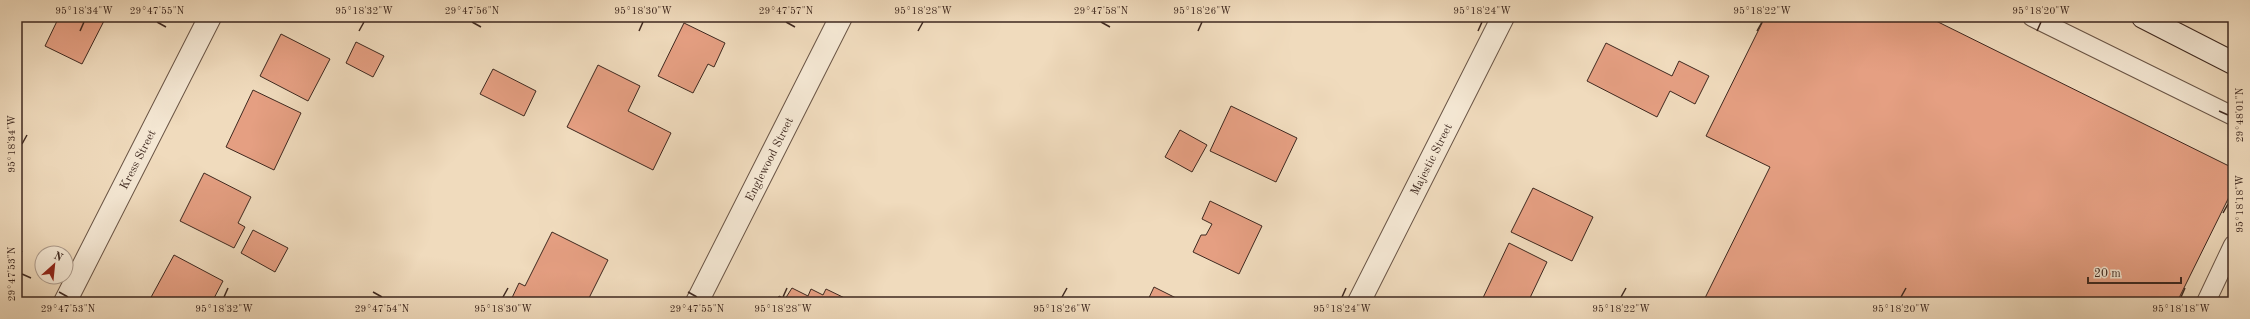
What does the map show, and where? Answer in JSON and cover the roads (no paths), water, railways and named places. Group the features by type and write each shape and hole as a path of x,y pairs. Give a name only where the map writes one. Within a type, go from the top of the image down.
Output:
{"street":[{"name":"Kress Street","path":"64,302 210,17"},
{"name":"Englewood Street","path":"697,302 841,17"},
{"name":"Majestic Street","path":"1359,302 1503,17"},
{"path":"2143,17 2233,63"}],"lane":[{"path":"2032,17 2233,116"},
{"path":"2206,302 2233,245"}]}
